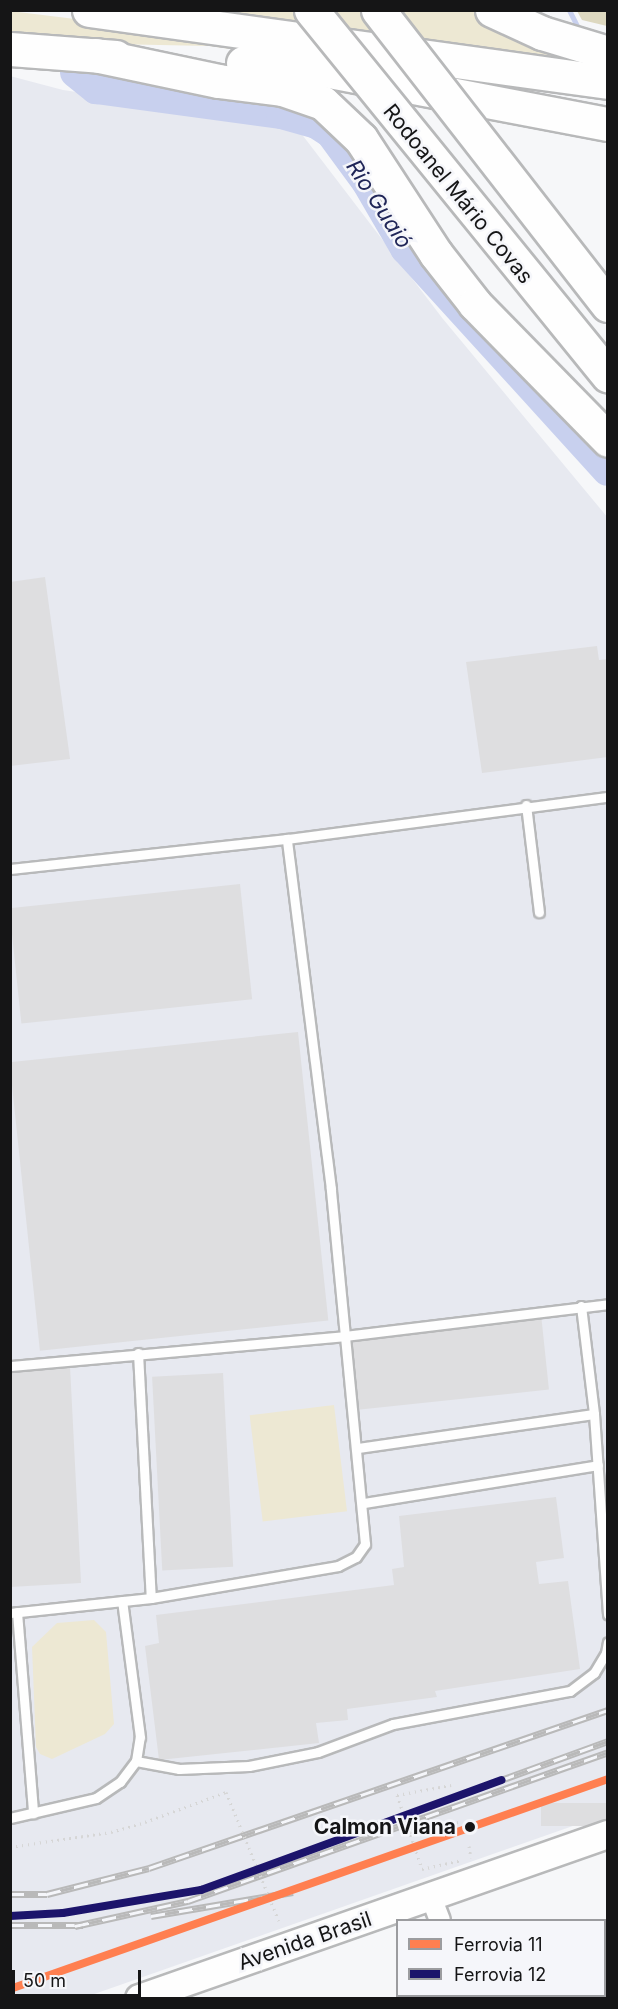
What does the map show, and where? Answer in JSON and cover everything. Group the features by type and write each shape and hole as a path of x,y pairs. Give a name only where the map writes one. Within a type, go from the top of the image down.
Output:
{"highway":[{"path":"89,10 597,81"},
{"name":"Rodoanel Mário Covas","path":"311,10 608,376"},
{"path":"378,10 608,305"},
{"path":"492,10 542,33 608,53"},
{"path":"10,49 319,69 602,123"},
{"path":"95,55 218,81 282,89 324,103 342,118 361,139 436,254 475,304 608,440"}],"main road":[{"name":"Avenida Brasil","path":"402,1919 435,1909 608,1834"},
{"name":"Avenida Brasil","path":"139,1998 396,1921"}],"lane":[{"path":"10,869 286,839 526,805 608,797"},
{"path":"526,805 539,912"},
{"path":"33,1813 14,1613 151,1598 348,1562 365,1544 364,1503 331,1188 286,839"},
{"path":"10,1366 345,1336 608,1304"},
{"path":"581,1306 594,1414 608,1616"},
{"path":"138,1353 151,1598"},
{"path":"358,1448 594,1414"},
{"path":"364,1503 598,1465"},
{"path":"10,1818 96,1798 120,1782 136,1761 140,1737 122,1601"},
{"path":"136,1761 179,1769 249,1766 318,1752 393,1724 570,1691 594,1673 606,1653 608,1642"}],"path":[{"path":"451,1785 397,1795 422,1869 473,1858 469,1846"},
{"path":"10,1848 111,1832 226,1792 279,1921"},
{"path":"410,1832 459,1822"}],"shaded area":[{"path":"10,11 124,25 326,63 209,46 110,44 11,35"},
{"path":"194,11 523,11 586,66"},
{"path":"577,11 607,11 607,26 582,20"},
{"path":"10,76 63,90 294,124 443,319 608,518 607,1814 83,1998 10,1998"},
{"path":"334,1405 347,1511 263,1522 250,1415"},
{"path":"94,1620 106,1632 114,1724 105,1734 52,1759 40,1754 36,1747 32,1647 57,1623"}],"building":[{"path":"45,577 70,759 10,766 10,582"},
{"path":"597,646 599,660 608,659 608,757 482,773 466,662"},
{"path":"240,884 252,999 21,1024 10,908"},
{"path":"298,1032 328,1320 40,1351 10,1062"},
{"path":"541,1314 549,1390 358,1410 350,1334"},
{"path":"70,1366 81,1583 10,1587 10,1372"},
{"path":"223,1373 233,1567 162,1570 152,1377"},
{"path":"556,1497 564,1558 536,1562 539,1584 568,1581 580,1669 435,1691 437,1697 347,1709 348,1720 316,1723 319,1743 159,1760 145,1646 159,1643 156,1615 394,1585 392,1569 404,1567 399,1516"},
{"path":"541,1803 608,1803 608,1826 541,1826"}],"waterway":[{"path":"569,10 580,32"},
{"name":"Rio Guaió","path":"76,72 96,88 282,113 317,123 331,132 367,181 406,248 608,470"}],"railway":[{"path":"10,1894 47,1894 149,1868 608,1710"},
{"path":"501,1780 608,1741"},
{"path":"75,1926 188,1901 608,1752"},
{"path":"151,1916 293,1892"},
{"path":"10,1925 83,1925"}],"rail line":[{"name":"11","path":"10,1989 608,1779"},
{"name":"12","path":"10,1916 63,1913 201,1890 501,1780"}],"place":[{"name":"Calmon Viana","path":"470,1827"}]}
